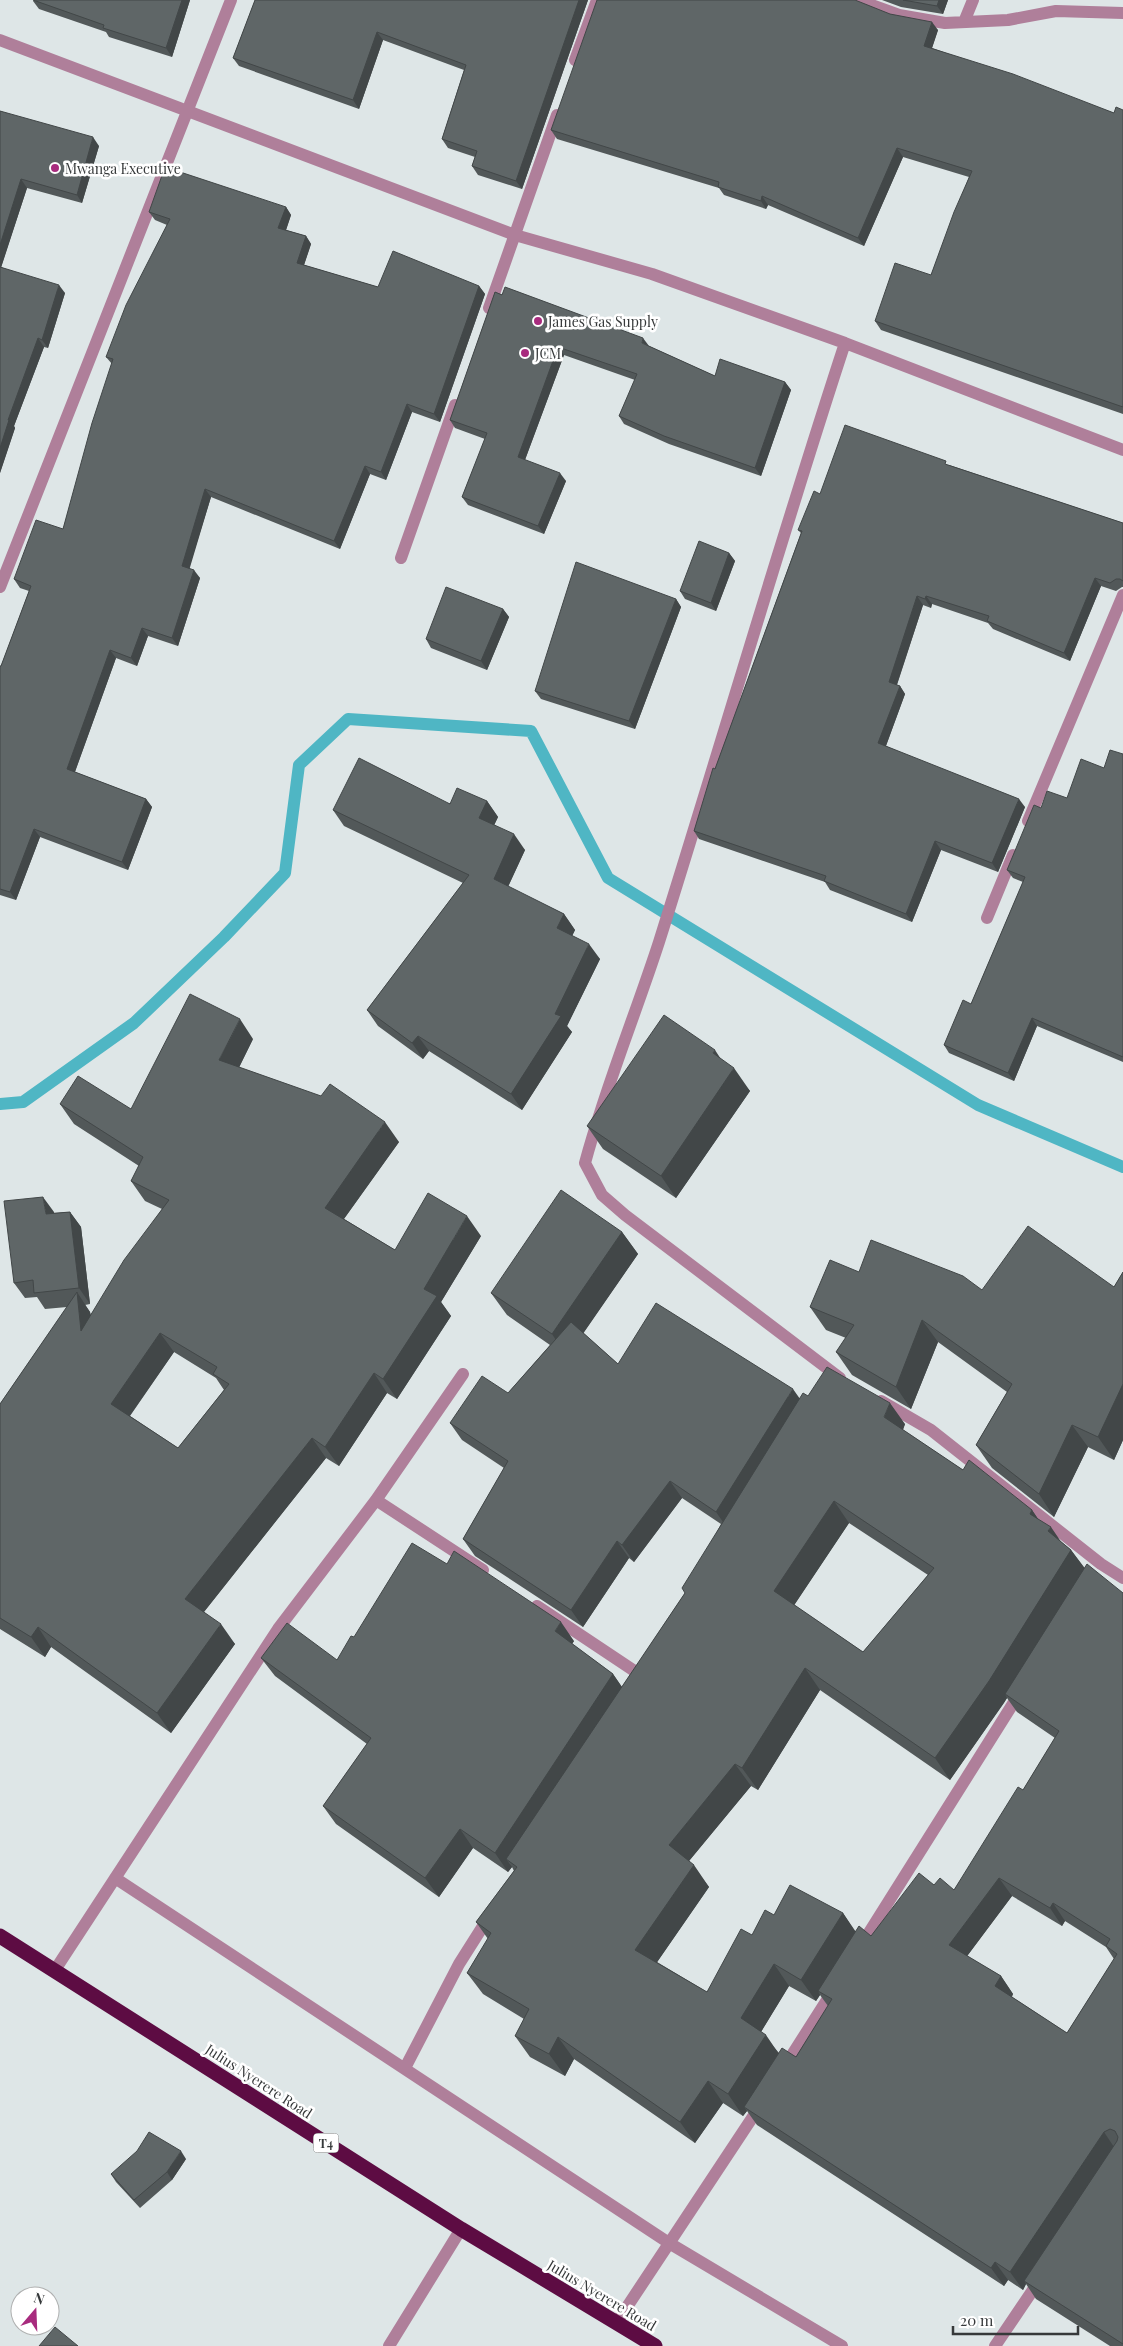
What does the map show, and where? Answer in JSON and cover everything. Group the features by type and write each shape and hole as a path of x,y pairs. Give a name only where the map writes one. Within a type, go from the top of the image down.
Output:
{"highway":[{"name":"Julius Nyerere Road","path":"0,1936 461,2229 655,2346"}],"street":[{"path":"0,587 231,0"},
{"path":"572,69 597,0"},
{"path":"858,0 898,15 945,23 1008,20 1056,11 1123,12"},
{"path":"964,22 973,0"},
{"path":"0,40 515,235 652,274 844,343 1123,450"},
{"path":"486,318 560,106"},
{"path":"844,343 790,511 658,943 597,1117 585,1163 602,1195 625,1215 832,1379 850,1384"},
{"path":"401,558 460,392"},
{"path":"1025,828 1123,595"},
{"path":"987,918 1017,846"},
{"path":"55,1970 278,1629 376,1500 463,1374"},
{"path":"866,1393 931,1430 1099,1568 1123,1578"},
{"path":"376,1500 490,1575"},
{"path":"522,1597 645,1678"},
{"path":"854,1958 1027,1681"},
{"path":"116,1878 670,2243 842,2346"},
{"path":"405,2068 459,1964 495,1908"},
{"path":"617,2322 772,2087 843,1974"},
{"path":"389,2346 461,2229"},
{"path":"996,2346 1045,2271"}],"building":[{"path":"33,0 182,0 166,48 103,28 104,25"},
{"path":"255,0 579,0 516,181 472,166 477,151 442,139 466,65 377,32 353,100 233,58"},
{"path":"597,0 855,0 890,14 932,22 924,46 1013,74 1114,113 1116,107 1123,110 1123,407 875,321 895,263 931,275 954,212 972,171 897,148 858,238 762,196 761,201 718,187 719,182 551,130"},
{"path":"903,0 939,0 937,6"},
{"path":"0,111 93,137 77,195 21,179 0,245"},
{"path":"165,167 286,207 278,228 306,236 297,263 378,287 393,251 479,286 434,414 407,404 381,472 365,466 334,541 205,489 182,566 194,570 172,638 142,628 131,658 110,650 67,769 146,799 122,862 34,829 10,892 0,889 0,666 31,586 14,579 36,520 63,529 92,423 113,359 106,357 126,305 170,219 149,212"},
{"path":"0,267 59,285 42,340 38,338 8,420 0,448"},
{"path":"505,287 643,338 642,343 715,376 720,359 785,382 755,468 664,436 619,416 637,374 558,347 518,457 560,473 538,526 462,497 487,433 450,420 495,292 502,295"},
{"path":"845,425 946,461 945,464 1123,523 1123,581 1116,579 1110,583 1095,578 1064,653 987,621 989,616 926,596 925,599 917,596 889,682 900,686 878,743 1019,799 992,863 935,841 906,914 824,881 826,876 694,831 713,768 715,769 802,531 798,530 814,491 820,494"},
{"path":"699,541 729,553 711,603 680,591"},
{"path":"576,562 676,599 629,721 535,691"},
{"path":"446,587 503,609 481,661 426,639"},
{"path":"1110,750 1123,754 1123,1057 1032,1018 1008,1073 944,1045 963,1000 971,1004 1025,877 1007,870 1034,805 1041,808 1047,791 1067,798 1081,759 1104,768"},
{"path":"359,758 450,804 457,788 487,801 479,818 514,834 494,879 564,914 557,928 589,944 555,1014 561,1016 511,1094 418,1036 412,1043 367,1010 469,875 333,810"},
{"path":"190,994 240,1019 219,1060 321,1096 330,1084 385,1122 325,1208 395,1250 428,1193 467,1216 424,1289 437,1296 383,1379 374,1373 325,1447 312,1438 185,1599 221,1624 157,1713 38,1627 31,1637 0,1618 0,1404 77,1292 81,1331 124,1260 169,1200 131,1181 143,1157 60,1104 78,1076 131,1109","holes":["160,1333 217,1367 213,1374 229,1384 178,1448 111,1404"]},
{"path":"664,1015 715,1050 713,1053 734,1068 661,1176 587,1126"},
{"path":"561,1190 622,1232 552,1334 491,1293"},
{"path":"43,1197 46,1214 70,1212 79,1288 34,1293 33,1280 14,1283 4,1201"},
{"path":"1028,1226 1114,1287 1123,1272 1123,1384 1098,1437 1072,1425 1039,1494 976,1445 1012,1384 922,1320 896,1387 836,1352 854,1325 810,1307 830,1260 859,1272 871,1240 963,1276 982,1290"},
{"path":"656,1303 793,1389 716,1512 670,1481 622,1545 617,1541 571,1610 463,1539 508,1461 450,1423 482,1376 508,1393 571,1322 618,1364"},
{"path":"827,1367 890,1403 884,1417 963,1470 969,1460 1032,1510 1030,1514 1051,1527 1048,1531 1071,1550 989,1681 935,1758 805,1668 742,1768 735,1764 669,1845 694,1865 635,1950 707,1992 741,1929 752,1935 765,1910 774,1915 790,1885 843,1913 801,1980 774,1964 741,2018 766,2035 728,2094 708,2081 680,2122 558,2037 549,2054 515,2036 529,2009 467,1973 491,1933 476,1922 517,1867 506,1859 685,1593 682,1588 803,1393 808,1396","holes":["834,1501 934,1568 863,1652 774,1591"]},
{"path":"412,1543 447,1564 454,1551 561,1622 555,1631 613,1674 495,1853 460,1829 425,1878 323,1806 371,1738 261,1658 287,1623 337,1660 351,1636 354,1637"},
{"path":"1087,1564 1123,1593 1123,2344 1024,2281 1117,2141 1118,2137 1115,2131 1110,2129 1104,2132 1010,2272 995,2262 991,2268 744,2107 782,2048 796,2057 832,1999 818,1991 859,1926 871,1936 919,1873 934,1885 940,1878 954,1890 1018,1787 1023,1790 1059,1731 1005,1694","holes":["999,1878 1050,1908 1053,1903 1110,1939 1106,1946 1117,1954 1067,2033 995,1986 1001,1976 949,1945"]},
{"path":"149,2132 181,2151 167,2172 134,2200 111,2174 137,2151"},
{"path":"60,2331 78,2346 39,2346 47,2336 60,2336"}],"waterway":[{"path":"0,1104 23,1102 134,1023 224,937 285,873 299,765 348,719 531,731 608,878 978,1105 1123,1167"}],"place":[{"name":"Mwanga Executive","path":"55,168"},
{"name":"James Gas Supply","path":"538,321"},
{"name":"JCM","path":"525,353"}]}
